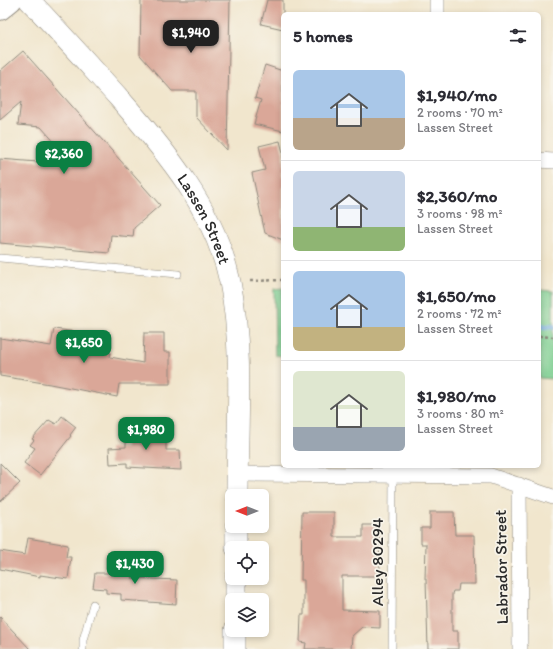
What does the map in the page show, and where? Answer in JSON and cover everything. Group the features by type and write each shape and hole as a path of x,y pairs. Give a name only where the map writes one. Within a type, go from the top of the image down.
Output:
{"main road":[{"path":"0,9 11,0"},
{"name":"Lassen Street","path":"29,0 104,82 174,164 194,194 215,235 230,282 235,312 237,375 237,489"},
{"path":"235,637 235,649"}],"street":[{"path":"437,0 437,12"},
{"path":"541,160 553,161"},
{"path":"237,474 393,474 491,476 553,496"},
{"name":"Labrador Street","path":"519,485 520,649"}],"lane":[{"path":"0,258 178,274"},
{"name":"Alley 80294","path":"392,649 393,474"},
{"path":"83,649 83,640 93,604"}],"path":[{"path":"230,282 281,280"},
{"path":"541,336 553,337"}],"green space":[{"path":"281,288 281,356 275,355 274,289"},
{"path":"541,290 553,291 553,379 541,378"}],"building":[{"path":"141,0 230,0 227,150 196,117 196,91 172,91 140,55"},
{"path":"267,0 283,0 281,29 261,24"},
{"path":"23,51 160,205 134,228 133,237 111,235 109,253 0,243 0,159 75,165 41,127 18,125 21,102 0,120 0,71"},
{"path":"265,65 281,70 281,131 254,124 261,100 255,98"},
{"path":"280,141 281,145 281,239 265,233 252,173 265,170 259,146"},
{"path":"54,329 77,332 74,347 111,353 110,357 143,363 144,333 164,333 164,352 170,352 170,384 119,384 117,397 0,376 0,338 51,346"},
{"path":"62,416 76,427 70,435 71,436 40,475 24,463 35,448 30,445 34,440 32,439 49,420 56,424"},
{"path":"126,430 166,430 166,450 180,450 181,470 127,467 127,463 110,464 109,448 126,447"},
{"path":"0,463 20,483 0,502"},
{"path":"302,512 334,512 334,537 363,537 363,525 379,525 380,576 342,576 342,610 380,611 380,628 362,627 352,636 351,649 305,649 306,643 300,642 301,615 304,615 304,580 301,580"},
{"path":"430,512 454,512 455,535 474,535 475,584 459,584 458,591 453,591 452,594 452,631 458,631 458,649 428,649 425,579 426,544 421,544 421,528 430,528"},
{"path":"28,538 68,545 66,557 71,557 68,579 40,575 40,577 0,569 0,551 25,555"},
{"path":"109,559 126,560 125,575 133,575 132,578 177,580 176,604 121,600 121,594 106,593 106,589 93,588 95,573 108,573"},
{"path":"0,617 30,649 0,649"}],"waterway":[{"path":"541,326 553,327"}]}
